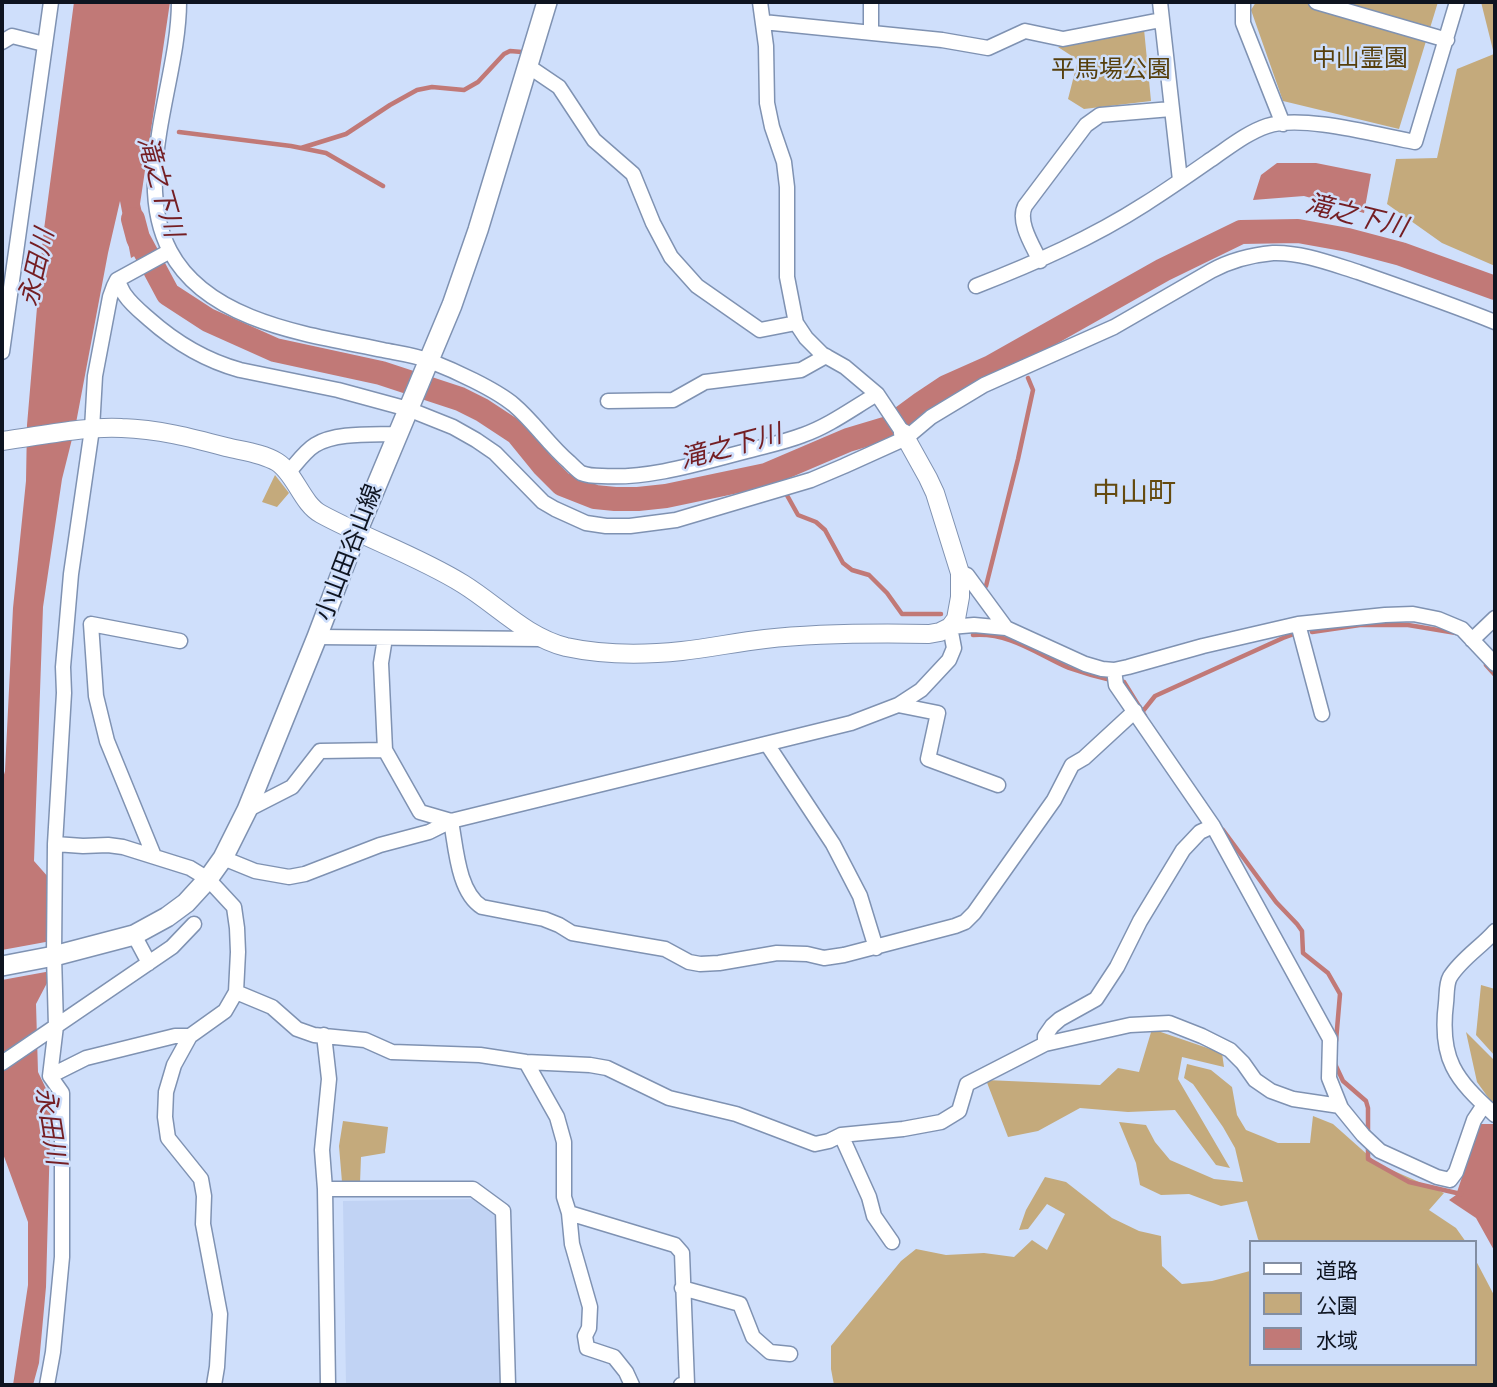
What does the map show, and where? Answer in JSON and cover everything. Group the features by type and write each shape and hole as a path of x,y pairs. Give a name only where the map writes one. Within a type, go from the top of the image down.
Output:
{"main road":[{"name":"小山田谷山線","path":"2,966 135,935 186,903 223,858 247,810 357,532 452,305 478,230 547,2"}],"street":[{"path":"2,352 51,2"},
{"path":"179,2 174,57 157,148 155,203 160,231 170,251 179,267 203,290 266,323 427,363 479,383 513,405 557,452 582,473 602,476 641,475 707,461 802,436 880,398"},
{"path":"760,2 767,66 767,103 784,162 788,187 787,277 796,323 806,338 826,356 845,367 880,398 905,435 928,478 960,573 959,608 956,620 950,627"},
{"path":"871,2 871,33"},
{"path":"1160,2 1180,180"},
{"path":"1242,2 1243,23 1283,124"},
{"path":"1316,2 1447,40"},
{"path":"976,286 1071,246 1144,205 1237,142 1267,126 1315,123 1415,142 1457,2"},
{"path":"763,22 942,40 988,48 1025,31 1063,40 1161,20"},
{"path":"2,42 12,36 44,44"},
{"path":"528,66 559,87 594,139 633,174 653,223 671,257 697,286 760,330 796,323"},
{"path":"1040,261 1021,213 1086,125 1100,115 1171,108"},
{"path":"47,1385 53,1352 62,1257 62,1093 50,1076 56,1026 55,844 64,693 63,667 70,587 92,429 95,376 110,296 117,281 170,251"},
{"path":"117,281 136,307 169,337 223,365 409,406 453,427 495,453 543,502 586,523 606,526 676,520 774,491 844,466 905,435 984,385 1114,327 1227,262 1245,257 1276,253 1324,262 1432,297 1495,322"},
{"path":"608,401 673,400 705,382 801,370 826,356"},
{"path":"2,441 92,429 161,431 277,462 317,512 463,584 542,639"},
{"path":"288,473 313,446 323,441 351,435 397,434"},
{"path":"960,573 967,575 1006,628"},
{"path":"1114,677 1128,667 1298,624 1413,614 1438,619 1462,629 1495,664"},
{"path":"1472,639 1495,618"},
{"path":"154,856 107,741 96,696 91,624 180,641"},
{"path":"1298,624 1322,714"},
{"path":"317,637 542,639 593,651 647,653 807,635 859,632 929,634 950,627 974,625 1006,628 1102,669 1114,677 1213,826 1330,1039 1329,1078 1340,1105 1363,1135 1380,1150 1437,1177 1450,1180 1456,1172 1474,1119 1490,1110 1456,1075 1445,1047 1448,981 1456,969 1495,931"},
{"path":"223,858 256,871 275,875 289,877 304,874 380,845 429,832 451,821 851,723 898,705 921,690 949,660 954,648 950,627"},
{"path":"385,638 381,663 385,750 420,812 451,821"},
{"path":"898,705 938,713 928,759 998,785"},
{"path":"451,821 462,878 474,902 482,907 544,919 572,933 665,949 690,962 700,964 777,953 807,954 824,958 876,948 965,922 1054,800 1072,765 1084,758 1135,711"},
{"path":"768,744 833,844 860,896 876,948"},
{"path":"247,810 292,787 320,751 385,750"},
{"path":"1045,1044 1045,1037 1052,1026 1096,999 1183,850 1200,832 1213,826"},
{"path":"55,844 108,845 154,856 190,869 208,879 234,907 238,952 236,992 225,1011 190,1036 174,1065 166,1093 165,1117 169,1138 201,1179 204,1196 203,1224 220,1314 214,1385"},
{"path":"2,1063 172,947 194,924"},
{"path":"135,935 149,963"},
{"path":"236,992 272,1007 297,1029 314,1035 365,1040 392,1052 480,1055 526,1062 607,1068 669,1098 736,1114 815,1144 841,1135 941,1122 960,1111 967,1084 1045,1044 1130,1025 1169,1024 1202,1036 1230,1051 1255,1080 1271,1091 1293,1099 1340,1105"},
{"path":"50,1076 86,1058 175,1035 190,1036"},
{"path":"324,1035 330,1079 322,1150 328,1385"},
{"path":"526,1062 557,1117 564,1142 564,1196 569,1213 572,1244 590,1307 591,1317 585,1341 587,1348 614,1357 632,1385"},
{"path":"841,1135 869,1197 874,1216 892,1242"},
{"path":"325,1189 473,1189 503,1211 508,1385"},
{"path":"569,1213 675,1245 682,1253 687,1384 681,1385"},
{"path":"682,1288 740,1304 753,1337 770,1352 790,1354"}],"shaded area":[{"path":"477,1199 497,1216 502,1385 346,1385 343,1201"}],"green space":[{"name":"中山霊園","path":"1256,2 1438,2 1399,129 1283,101 1251,10"},
{"path":"1481,2 1495,2 1495,266 1442,243 1387,204 1396,159 1437,158 1457,69 1494,54"},
{"name":"平馬場公園","path":"1144,29 1151,101 1084,109 1068,99 1078,60 1058,47"},
{"path":"275,475 289,493 277,507 262,502"},
{"path":"1481,985 1495,989 1495,1056 1476,1035"},
{"path":"1152,1029 1222,1053 1224,1067 1182,1057 1178,1079 1230,1168 1216,1165 1175,1110 1128,1112 1080,1108 1038,1131 1008,1137 986,1080 1100,1085 1118,1068 1139,1072"},
{"path":"1466,1032 1495,1061 1495,1107 1477,1082"},
{"path":"1187,1064 1211,1070 1232,1087 1237,1115 1246,1130 1278,1143 1310,1143 1313,1116 1333,1124 1378,1164 1444,1193 1429,1210 1456,1228 1465,1240 1259,1240 1247,1201 1221,1206 1189,1194 1161,1195 1140,1185 1136,1163 1119,1122 1146,1125 1155,1142 1170,1160 1214,1179 1243,1182 1235,1148 1193,1084 1184,1078"},
{"path":"343,1121 388,1127 385,1153 361,1157 360,1183 342,1182 339,1146"},
{"path":"1045,1177 1066,1182 1112,1218 1139,1231 1161,1236 1162,1266 1182,1284 1212,1281 1248,1272 1248,1366 1476,1366 1476,1261 1495,1297 1495,1385 834,1385 831,1346 901,1261 916,1249 946,1255 984,1253 1014,1257 1032,1240 1047,1250 1065,1214 1047,1204 1028,1229 1019,1230 1026,1210"}],"water":[{"name":"永田川","path":"74,2 170,2 140,204 150,247 131,258 120,201 76,423 62,479 43,607 34,861 49,878 50,946 47,983 36,1004 38,1072 51,1099 46,1287 39,1363 33,1385 13,1385 28,1285 28,1222 2,1151 2,782 5,771 13,608 26,481 27,425 43,237"},
{"path":"1277,163 1316,163 1371,174 1364,213 1304,196 1253,200 1261,175"},
{"path":"1480,1124 1495,1124 1495,1252 1476,1218 1449,1200 1456,1195"}],"pier":[{"path":"51,941 51,971 2,980 2,950"}],"waterway":[{"path":"301,148 346,134 417,90 432,87 464,90 478,82 504,54 510,51 522,52"},
{"path":"179,132 326,153 383,186"},
{"name":"滝之下川","path":"133,219 138,238 168,294 208,320 275,350 381,373 460,399 517,433 562,484 595,497 615,499 666,496 766,475 848,440 888,428 946,387 991,367 1163,270 1241,232 1298,231 1348,240 1401,254 1495,288"},
{"name":"滝之下川","path":"1018,352 1020,356"},
{"path":"986,586 1033,390 1028,378"},
{"path":"774,472 798,515 816,522 825,530 843,563 852,570 869,575 887,593 902,614 941,614"},
{"path":"1312,632 1360,625 1408,625 1456,633"},
{"path":"1143,711 1155,696 1294,634"},
{"path":"973,635 1011,640 1069,668 1111,680"},
{"path":"1486,665 1495,675"},
{"path":"1120,681 1124,682 1145,716"},
{"path":"1223,830 1276,902 1302,931 1303,953 1328,973 1340,994 1336,1041"},
{"path":"1335,1064 1343,1081 1366,1101 1368,1133"},
{"path":"1368,1146 1368,1159 1409,1182 1461,1194"}],"district":[{"name":"中山町","path":"1134,495"}]}
